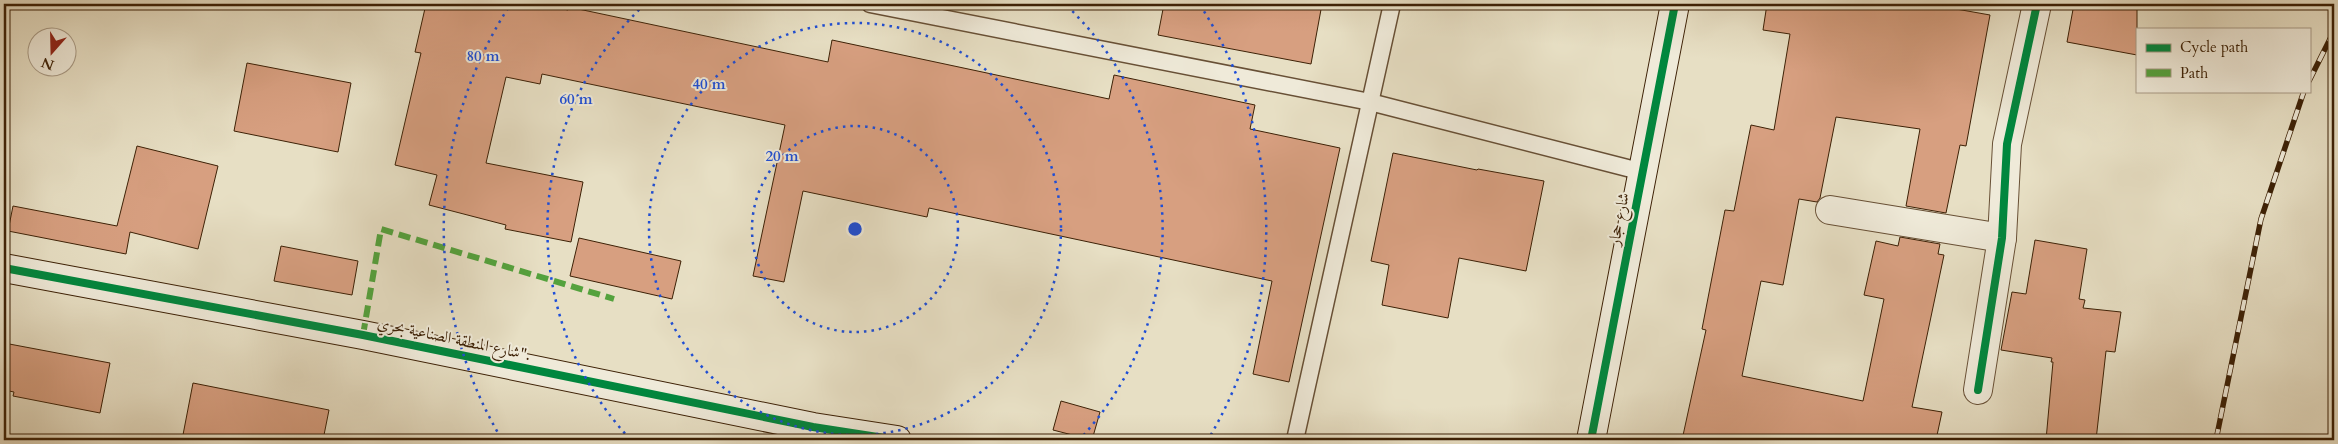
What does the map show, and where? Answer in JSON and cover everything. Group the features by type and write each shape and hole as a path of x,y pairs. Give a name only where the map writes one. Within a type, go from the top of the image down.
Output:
{"street":[{"name":"شارع حجار","path":"1591,440 1675,4"},
{"path":"1978,390 2002,238 2007,144 2037,4"},
{"path":"1830,210 2002,238"},
{"name":"شارع المنطقة الصناعية بحري\".","path":"4,268 381,339 813,427 897,440"}],"lane":[{"path":"870,4 1370,102 1643,172"},
{"path":"1296,440 1392,4"}],"building":[{"path":"426,4 540,4 568,10 569,7 828,62 832,40 1109,99 1114,75 1255,105 1250,129 1340,148 1289,382 1253,374 1272,281 929,208 927,217 803,191 784,282 753,276 785,125 542,74 540,84 506,77 486,163 583,182 571,242 505,229 506,225 429,205 437,175 395,165 421,53 415,52"},
{"path":"1164,4 1322,4 1311,64 1158,35"},
{"path":"1767,4 1928,4 1990,15 1966,146 1960,145 1946,213 1906,206 1920,129 1836,117 1820,198 1817,202 1799,199 1783,285 1761,281 1742,376 1863,401 1884,299 1864,295 1876,241 1898,246 1900,237 1940,244 1938,254 1944,255 1912,407 1942,412 1936,440 1682,440 1706,330 1702,329 1725,210 1734,211 1751,125 1774,130 1790,34 1763,30"},
{"path":"2074,4 2137,4 2136,55 2067,42"},
{"path":"247,63 351,83 338,152 234,131"},
{"path":"137,146 218,166 198,249 130,232 126,254 8,231 13,206 117,226"},
{"path":"1393,153 1544,181 1526,271 1459,258 1448,318 1382,305 1389,265 1371,261"},
{"path":"579,238 681,261 672,299 570,276"},
{"path":"2035,240 2087,249 2079,299 2085,300 2083,308 2121,312 2115,352 2106,351 2096,440 2046,440 2052,358 2001,350 2012,292 2026,294"},
{"path":"281,246 358,261 352,295 274,281"},
{"path":"4,343 110,363 100,413 13,396 14,392 4,390"},
{"path":"193,383 329,410 323,440 182,440"},
{"path":"1061,401 1100,412 1092,440 1053,430"}],"railway":[{"path":"2310,79 2334,31"},
{"path":"2216,440 2261,219 2304,92"}],"marked path":[{"path":"363,335 381,229 614,299"}],"cycle path":[{"path":"1591,440 1675,4"},
{"path":"1978,390 2002,238 2007,144 2037,4"},
{"path":"4,268 363,335 813,427 897,440"}]}
